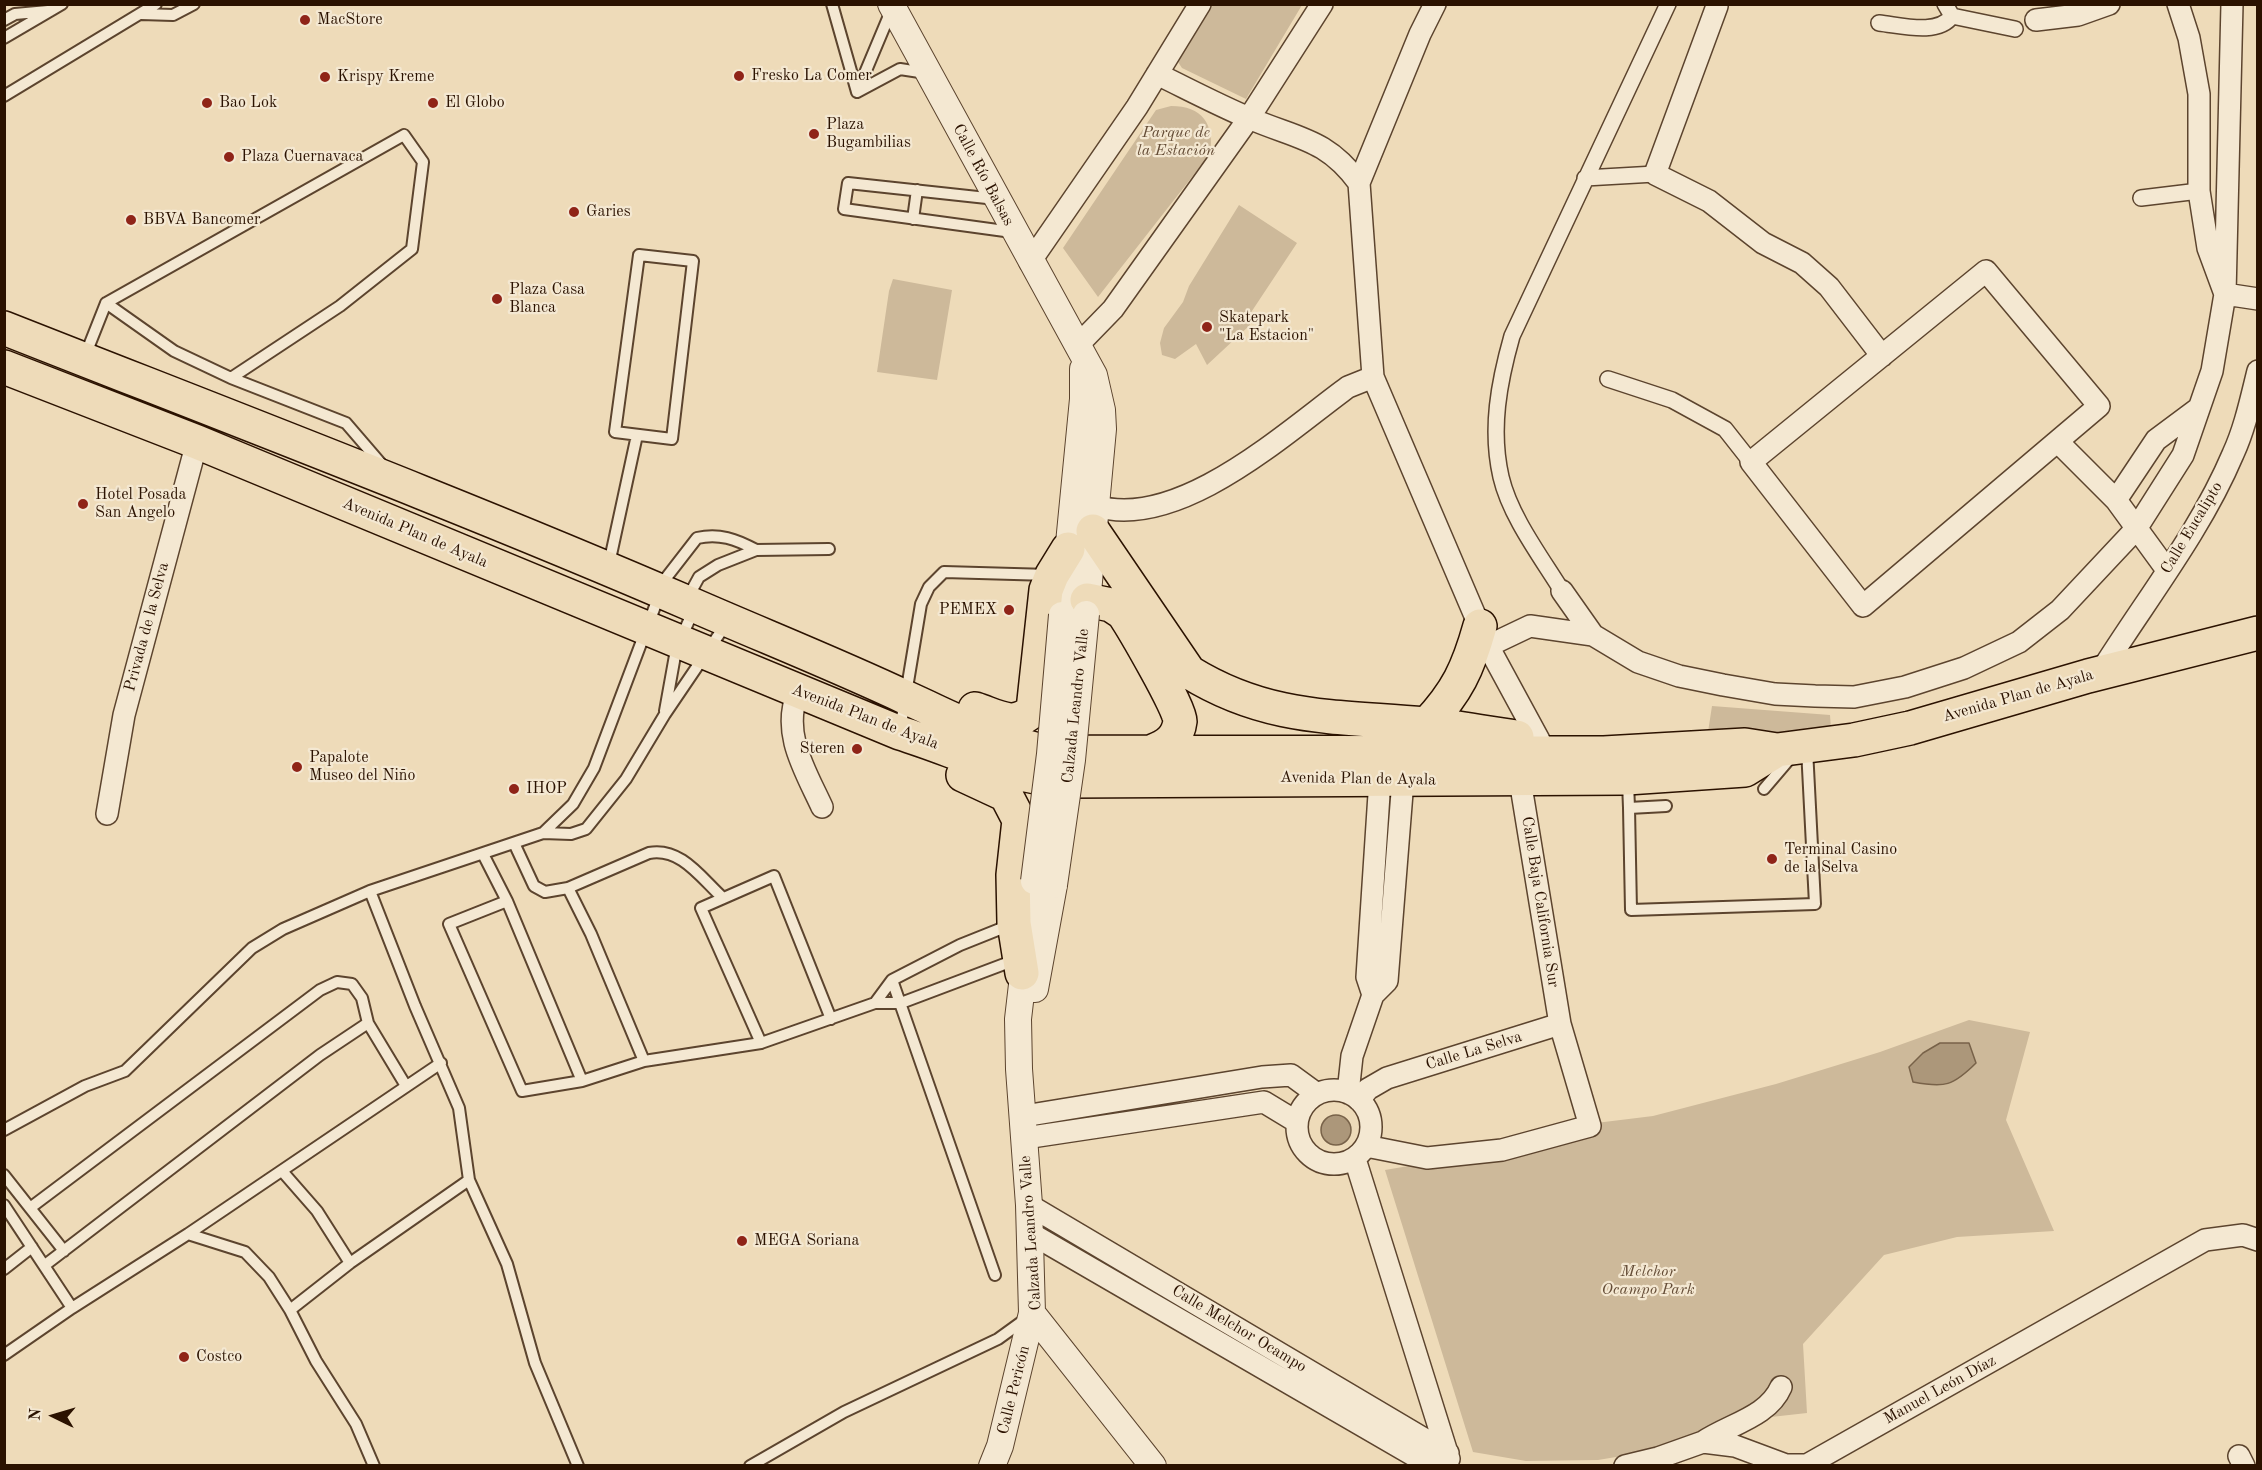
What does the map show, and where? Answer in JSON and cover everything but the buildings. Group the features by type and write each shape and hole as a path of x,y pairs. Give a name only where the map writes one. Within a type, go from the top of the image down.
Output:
{"main road":[{"name":"Avenida Plan de Ayala","path":"4,328 398,484 607,570 908,698 960,725 1023,747 1057,752 1262,752 1385,771 1520,780 1623,770 1745,745 1794,748 1854,740 1910,728 2100,673 2258,633"},
{"name":"Avenida Plan de Ayala","path":"4,367 197,442 798,692 900,733 951,749 1019,775 1042,780 1069,781 1385,771 1623,770"},
{"path":"798,692 804,687 822,685 868,696 946,700 1012,721 1023,719 1033,710 1046,591 1077,540 1189,672 1213,687 1247,702 1320,716 1427,724 1539,740 1623,770"},
{"path":"1078,610 1111,605 1122,613 1180,715 1176,735 1170,743 1153,751"},
{"path":"1427,724 1454,694 1484,636"},
{"path":"1262,752 1320,716"},
{"path":"1320,716 1385,771"},
{"path":"900,733 933,762 1006,795 1014,806 1020,820 1013,875 1014,923 1020,966"}],"street":[{"path":"1030,262 1157,74 1200,4"},
{"path":"1078,345 1113,309 1249,118 1322,4"},
{"path":"1435,4 1420,34 1359,183 1373,377 1484,636 1539,740"},
{"path":"1593,635 1524,530 1501,478 1495,430 1500,380 1512,336 1668,4"},
{"path":"2036,20 2078,15 2109,4"},
{"path":"2178,4 2188,38 2199,94 2199,191 2208,248 2225,294"},
{"path":"1484,636 1530,626 1593,635 1638,662 1690,678 1775,694 1854,697 1905,687 1964,668 2019,642 2060,610 2136,529 2183,455 2212,371 2225,294 2232,4"},
{"path":"1655,174 1715,5"},
{"name":"Calle Río Balsas","path":"892,6 1030,262 1078,345"},
{"path":"1879,23 1935,27 1948,22 1949,10 2015,29"},
{"path":"1157,74 1249,118 1326,148 1345,164 1359,183"},
{"path":"1585,178 1655,174 1709,201 1763,243 1802,264 1829,287 1882,356"},
{"path":"2140,198 2199,191"},
{"path":"1608,379 1672,400 1725,429 1863,606 2099,406 1986,271 1751,462"},
{"path":"2225,294 2258,299"},
{"name":"Calzada Leandro Valle","path":"1078,345 1083,371 1083,399 1077,540 1078,610 1069,781 1044,883 1020,966 1019,1069 1025,1127 1032,1314 1153,1466"},
{"name":"Calzada Leandro Valle","path":"1077,540 1102,410 1094,375 1078,345"},
{"name":"Calle Eucalipto","path":"2100,673 2199,522 2234,454 2251,402 2258,371"},
{"path":"1077,540 1107,509 1143,508 1186,496 1217,482 1348,387 1373,377"},
{"path":"2116,500 2156,440 2199,408"},
{"name":"Privada de la Selva","path":"107,814 124,715 197,442"},
{"path":"2058,442 2116,500 2167,570"},
{"name":"Calzada Leandro Valle","path":"1019,1069 1031,1017 1044,883 1050,754 1078,610"},
{"path":"798,692 792,706 792,735 795,748 822,807"},
{"path":"1371,1118 1353,1096 1352,1056 1373,995 1367,977 1385,771"},
{"name":"Calle Baja California Sur","path":"1360,1152 1427,1158 1502,1150 1590,1126 1560,1024 1520,780"},
{"name":"Calle La Selva","path":"1353,1096 1387,1078 1560,1024"},
{"path":"1025,1127 1262,1077 1291,1075 1317,1094"},
{"path":"1353,1096 1326,1090 1317,1094 1300,1111 1297,1122 1301,1146 1309,1156 1331,1165 1360,1152 1372,1130 1371,1118 1387,1078"},
{"path":"1025,1127 1264,1102 1297,1122"},
{"path":"1360,1152 1444,1461"},
{"name":"Calle Melchor Ocampo","path":"1029,1205 1444,1461"},
{"name":"Calle Melchor Ocampo","path":"1030,1233 1444,1461"},
{"name":"Manuel León Díaz","path":"1625,1466 1658,1458 1703,1442 1735,1446 1786,1465 1807,1465 2205,1240 2250,1237"},
{"name":"Calle Pericón","path":"992,1466 1000,1446 1032,1314"},
{"path":"1703,1442 1723,1429 1757,1414 1775,1400 1781,1386"}],"lane":[{"path":"4,38 62,4"},
{"path":"4,96 156,4"},
{"path":"141,14 172,15 194,4"},
{"path":"832,4 857,92"},
{"path":"857,92 892,6"},
{"path":"4,20 15,14 52,11"},
{"path":"857,92 900,69 928,73"},
{"path":"84,359 106,303 404,135 423,162 412,249 340,306 231,378"},
{"path":"996,199 848,183 844,209 1014,232"},
{"path":"913,219 917,190"},
{"path":"639,255 693,261 672,439 637,435 615,432 639,255"},
{"path":"106,303 174,351 231,378 346,423 398,484"},
{"path":"607,570 637,435"},
{"path":"665,714 678,642 674,598 697,538 713,534 740,540 756,550"},
{"path":"900,733 908,698 921,604 929,587 944,572 1077,540"},
{"path":"543,833 573,804 594,768 647,629 674,598 699,577 718,565 756,550 829,549"},
{"path":"4,1130 85,1086 125,1071 252,948 283,929 370,891 543,833 572,834 586,829 626,779 665,714 708,653 727,621"},
{"path":"1623,770 1631,910 1815,904 1794,748"},
{"path":"1764,789 1794,748"},
{"path":"1623,770 1666,806"},
{"path":"514,843 534,886 545,892 568,888 649,853 660,851 680,857 723,898"},
{"path":"483,854 507,901 582,1081"},
{"path":"761,1043 701,908 774,876 831,1019"},
{"path":"568,888 591,934 644,1061"},
{"path":"370,891 459,1108 469,1180 507,1264 535,1363 578,1466"},
{"path":"507,901 449,924 522,1091 582,1081 644,1061 761,1043 875,1003 901,1003 1020,966"},
{"path":"875,1003 892,980 960,945 1014,923"},
{"path":"892,980 995,1275"},
{"path":"30,1208 320,990 337,982 352,984 362,998 368,1023 406,1086"},
{"path":"45,1265 320,1055 368,1023"},
{"path":"4,1355 441,1063"},
{"path":"282,1171 317,1211 350,1263"},
{"path":"4,1175 64,1251"},
{"path":"290,1310 350,1263 469,1180"},
{"path":"4,1205 72,1308"},
{"path":"188,1234 245,1252 269,1277 290,1310 316,1361 356,1424 374,1466"},
{"path":"4,1269 32,1247"},
{"path":"750,1466 844,1412 998,1339 1032,1314"}],"green space":[{"name":"Parque de la Estación","path":"1213,5 1302,5 1246,99 1182,68 1178,62"},
{"name":"Parque de la Estación","path":"1171,106 1191,109 1204,119 1210,134 1210,154 1098,297 1063,248 1156,110"},
{"path":"1239,205 1297,243 1248,317 1250,325 1207,365 1196,344 1175,359 1162,355 1160,343 1164,328 1183,302 1189,286"},
{"path":"893,279 952,290 937,380 877,372 889,291"},
{"path":"1712,706 1830,715 1831,729 1706,745"},
{"name":"Melchor Ocampo Park","path":"1969,1020 2030,1032 2006,1120 2054,1231 1957,1237 1884,1255 1803,1344 1807,1413 1735,1421 1670,1448 1598,1460 1526,1461 1473,1452 1385,1170 1444,1160 1596,1123 1653,1116 1776,1084 1880,1052"}],"shaded area":[{"path":"1940,1043 1969,1043 1976,1063 1961,1077 1948,1083 1933,1085 1913,1082 1909,1067 1923,1053"},
{"path":"1336,1115 1347,1119 1351,1130 1347,1141 1336,1145 1325,1141 1321,1130 1325,1119"}],"place":[{"name":"MacStore","path":"305,20"},
{"name":"Fresko La Comer","path":"739,76"},
{"name":"Krispy Kreme","path":"325,77"},
{"name":"Bao Lok","path":"207,103"},
{"name":"El Globo","path":"433,103"},
{"name":"Plaza Bugambilias","path":"814,134"},
{"name":"Plaza Cuernavaca","path":"229,157"},
{"name":"Garies","path":"574,212"},
{"name":"BBVA Bancomer","path":"131,220"},
{"name":"Plaza Casa Blanca","path":"497,299"},
{"name":"Skatepark \"La Estacion\"","path":"1207,327"},
{"name":"Hotel Posada San Angelo","path":"83,504"},
{"name":"PEMEX","path":"1009,610"},
{"name":"Steren","path":"857,749"},
{"name":"Papalote Museo del Niño","path":"297,767"},
{"name":"IHOP","path":"514,789"},
{"name":"Terminal Casino de la Selva","path":"1772,859"},
{"name":"MEGA Soriana","path":"742,1241"},
{"name":"Costco","path":"184,1357"}]}
